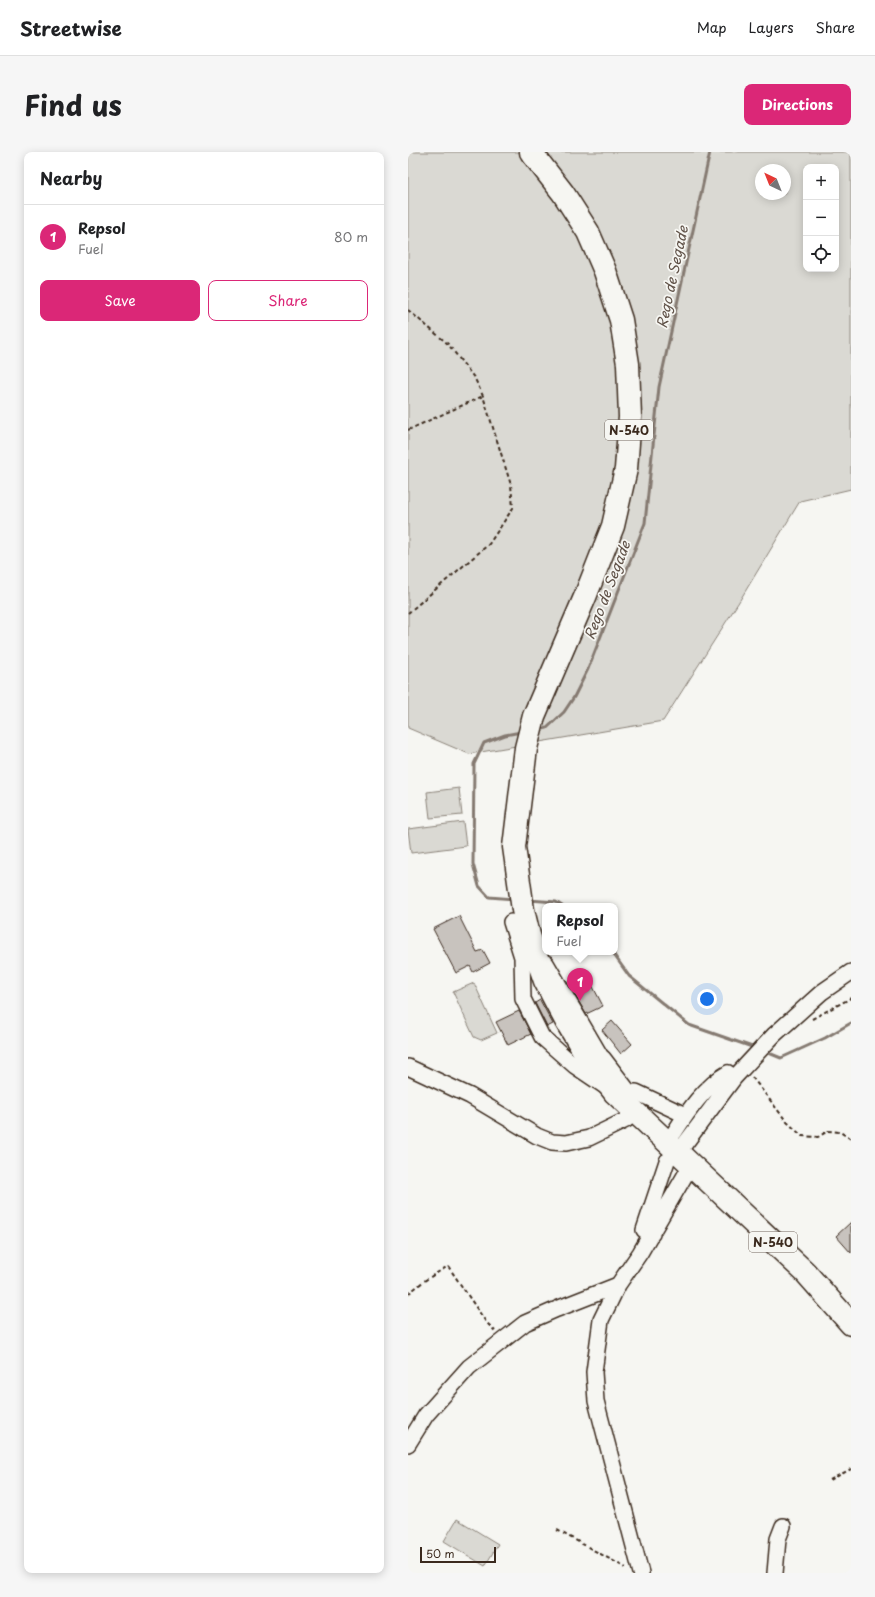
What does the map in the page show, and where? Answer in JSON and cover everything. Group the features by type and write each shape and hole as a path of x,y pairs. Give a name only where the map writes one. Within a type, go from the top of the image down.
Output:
{"highway":[{"name":"N-540","path":"531,152 563,193 588,232 605,271 621,320 628,364 630,417 626,469 613,526 585,597 534,716 526,748 514,847 523,910 529,935 545,981 566,1022 588,1058 677,1153 805,1272 851,1324"}],"street":[{"path":"511,922 522,957 523,999 542,1037 575,1066 621,1094 636,1092 685,1116"},
{"path":"408,1068 470,1096 537,1136 552,1142 566,1143 589,1138 626,1120 621,1094 561,986 529,935"},
{"path":"652,1234 644,1230 677,1153 739,1072 774,1035 822,992 851,972"},
{"path":"600,1054 621,1094"},
{"path":"640,1570 596,1401 594,1372 601,1320 618,1285 652,1234 674,1194 677,1153 685,1116 716,1080 728,1073 739,1072"},
{"path":"408,1444 426,1415 469,1367 525,1323 618,1285"},
{"path":"775,1573 778,1539 783,1526"}],"path":[{"path":"408,310 448,344 475,379 511,485 513,508 489,544 408,613"},
{"path":"408,430 482,396"},
{"path":"799,1012 811,1019 851,998"},
{"path":"739,1072 802,1136 818,1137 828,1131 840,1132 851,1139"},
{"path":"408,1294 424,1281 448,1266 486,1322 504,1340"},
{"path":"830,1480 851,1469"},
{"path":"557,1530 626,1568 640,1570"}],"shaded area":[{"path":"408,152 851,152 851,489 800,501 740,600 663,721 469,754 408,728"},
{"path":"459,788 462,815 430,818 427,792"},
{"path":"463,822 466,846 411,853 408,829"},
{"path":"474,983 497,1033 481,1040 474,1037 453,992"},
{"path":"457,1519 498,1544 485,1566 444,1541"}],"building":[{"path":"459,916 477,952 483,950 490,963 473,972 470,966 456,973 433,929"},
{"path":"590,981 603,1006 586,1014 572,990"},
{"path":"540,1000 553,1024 547,1027 535,1003"},
{"path":"519,1011 531,1034 508,1045 496,1022"},
{"path":"612,1021 632,1044 621,1054 602,1030"},
{"path":"851,1222 851,1253 836,1236"}],"waterway":[{"name":"Rego de Segade","path":"538,730 547,728 564,712 574,697 588,669 645,523 659,387 710,152"},
{"name":"Rego de Segade","path":"514,899 489,897 479,886 473,864 474,764 484,743 505,735 521,732"},
{"name":"Rego de Segade","path":"529,900 558,903"},
{"name":"Rego de Segade","path":"614,955 629,976 689,1025 755,1048"},
{"name":"Rego de Segade","path":"764,1051 781,1058 825,1038 851,1023"}],"place":[{"name":"Repsol","path":"580,1001"}]}
